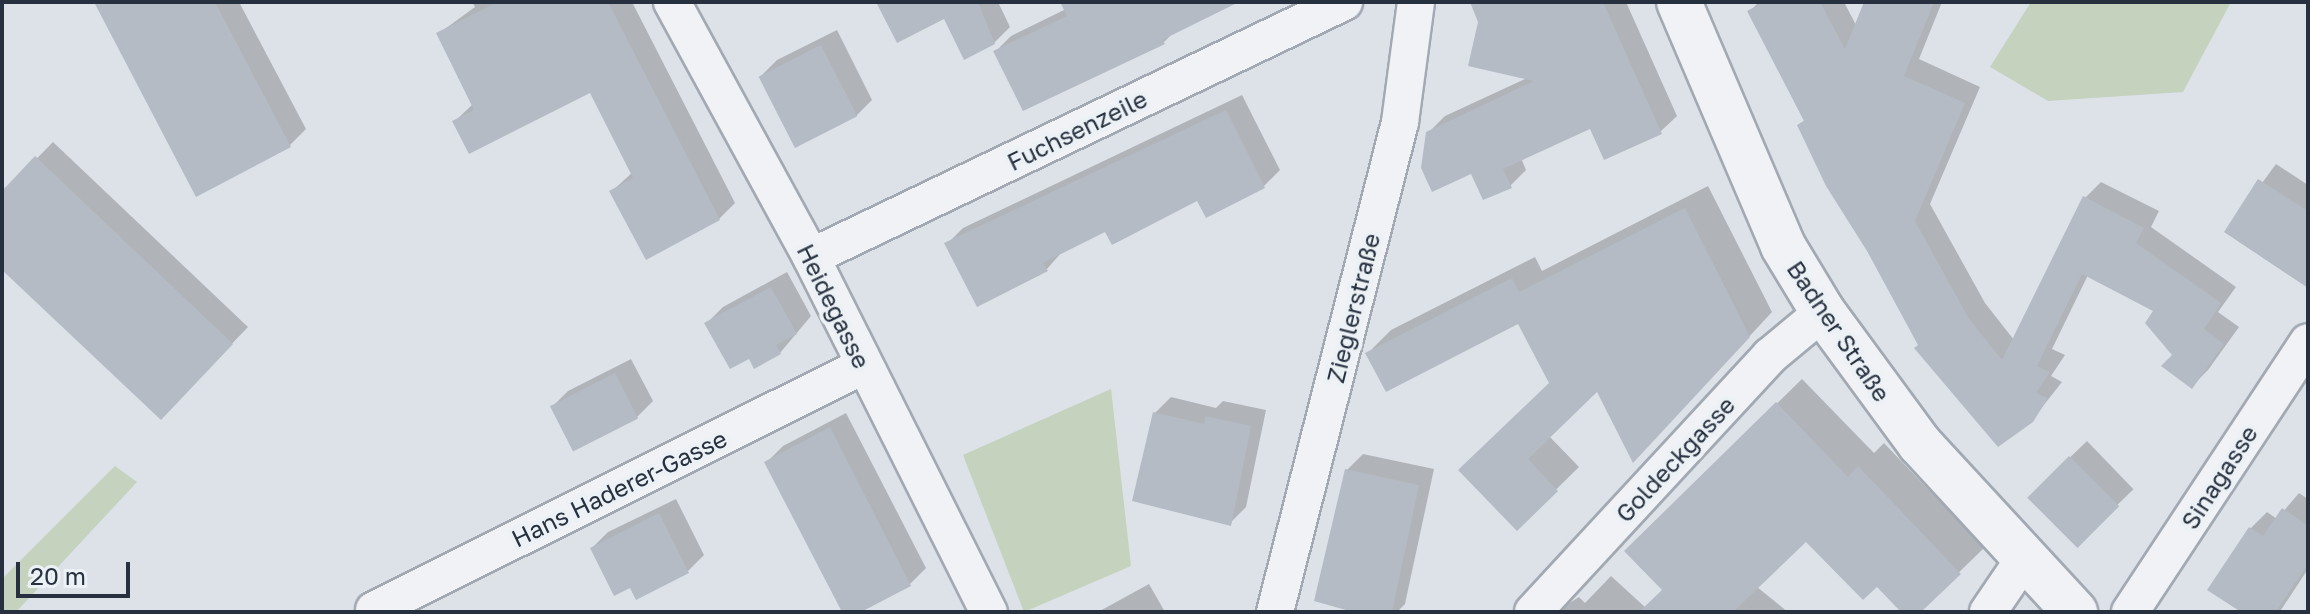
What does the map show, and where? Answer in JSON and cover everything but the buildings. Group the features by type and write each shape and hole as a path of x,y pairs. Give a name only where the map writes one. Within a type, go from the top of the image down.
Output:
{"street":[{"name":"Heidegasse","path":"672,2 811,257 989,612"},
{"name":"Fuchsenzeile","path":"811,257 1344,2"},
{"name":"Zieglerstraße","path":"1275,612 1400,122 1416,2"},
{"name":"Badner Straße","path":"1679,2 1783,246 1823,312 1920,444 2075,612"},
{"name":"Goldeckgasse","path":"1533,612 1770,356 1823,312"},
{"name":"Sinagasse","path":"2130,612 2308,342"},
{"name":"Hans Haderer-Gasse","path":"374,610 863,366"},
{"path":"1988,612 2024,559"}],"green space":[{"path":"2031,2 2231,2 2183,92 2048,101 1990,67"},
{"path":"1111,389 1131,566 1024,612 963,455"},
{"path":"115,466 137,482 16,612 2,612 2,579"}]}
